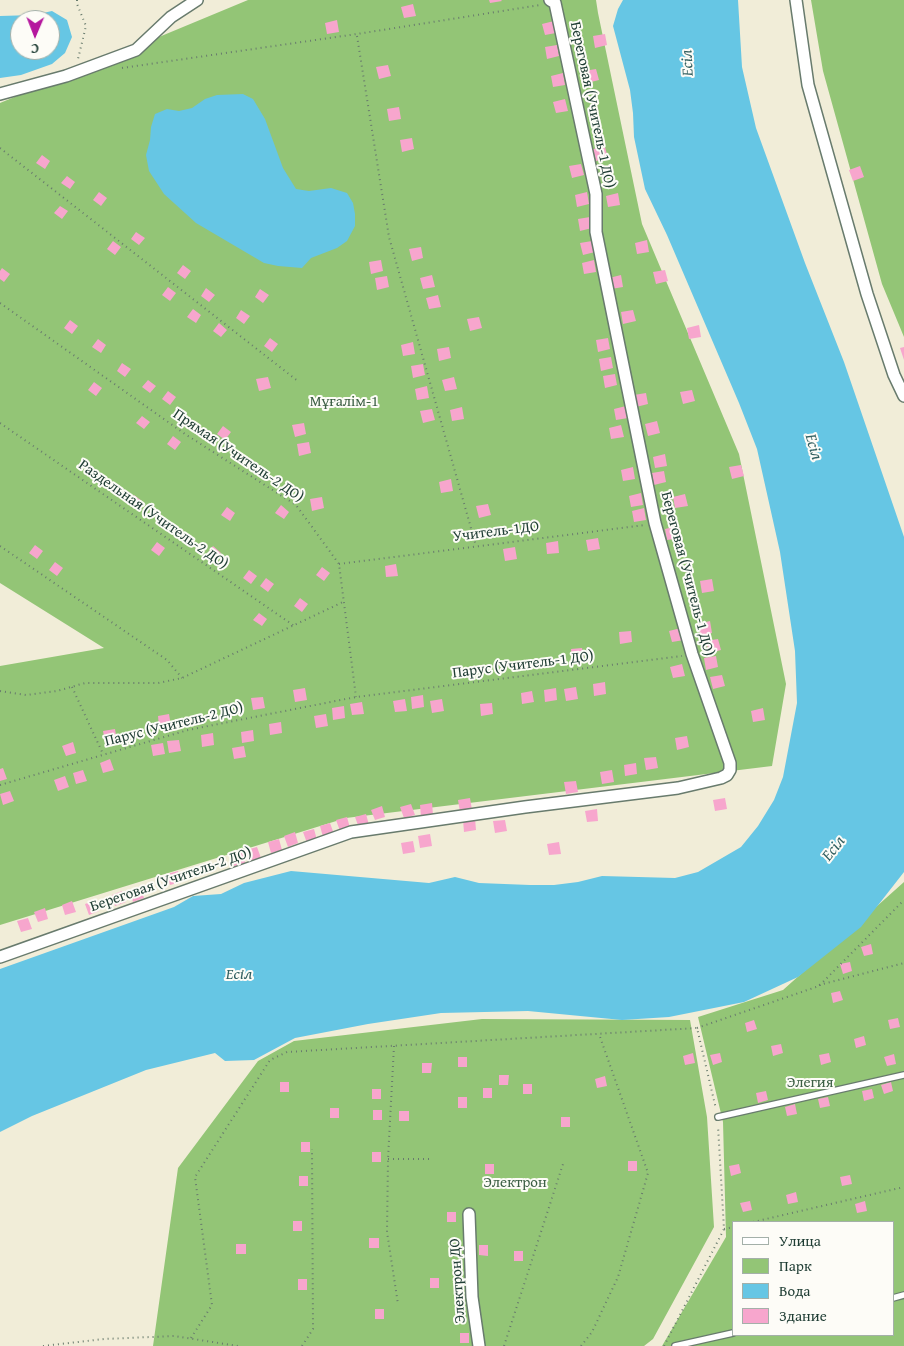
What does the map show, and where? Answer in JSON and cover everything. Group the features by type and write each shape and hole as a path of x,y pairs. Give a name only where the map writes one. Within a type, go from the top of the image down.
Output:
{"street":[{"path":"0,94 66,76 136,50 171,17 198,0"},
{"path":"796,0 808,86 867,294 894,375 904,396"},
{"name":"Береговая (Учитель-1 ДО)","path":"351,832 525,807 678,788 721,778 727,775 730,770 730,763 692,654 656,523 596,232 596,194 553,2"},
{"name":"Береговая (Учитель-2 ДО)","path":"0,957 351,832"},
{"name":"Электрон ДО","path":"469,1214 472,1297 479,1346"}],"lane":[{"path":"718,1117 904,1075"},
{"path":"675,1346 732,1333"}],"path":[{"path":"66,76 79,57 86,26 77,0"},
{"path":"115,69 357,34 553,2"},
{"path":"357,34 389,238 476,546"},
{"path":"0,148 299,382"},
{"name":"Прямая (Учитель-2 ДО)","path":"0,303 185,434 296,505 340,564"},
{"name":"Раздельная (Учитель-2 ДО)","path":"0,423 293,625"},
{"name":"Учитель-1ДО","path":"340,564 656,523"},
{"path":"0,546 167,660 182,678"},
{"path":"340,564 356,698"},
{"path":"0,691 26,695 57,691 85,683 158,683 182,678 344,601"},
{"name":"Парус (Учитель-1 ДО)","path":"356,698 692,654"},
{"path":"72,687 103,754"},
{"name":"Парус (Учитель-2 ДО)","path":"0,784 188,730 356,698"},
{"path":"819,986 904,900"},
{"path":"190,1338 212,1305 195,1177 270,1060 287,1052 697,1028 819,986 904,962"},
{"path":"664,1346 724,1229 718,1117 697,1028"},
{"path":"581,1346 592,1332 618,1277 648,1173 599,1034"},
{"path":"394,1046 386,1232 398,1304"},
{"path":"302,1346 313,1328 312,1149"},
{"path":"388,1159 433,1159"},
{"path":"504,1346 564,1161"},
{"path":"757,1221 904,1187"},
{"path":"724,1229 732,1227"},
{"path":"43,1346 104,1339 174,1336 238,1346"}],"green space":[{"name":"Мұғалім-1","path":"248,0 596,0 642,224 739,454 786,684 772,766 346,818 0,925 0,666 104,648 0,583 0,103"},
{"path":"811,0 904,0 904,337 882,284 823,71"},
{"name":"Элегия","path":"904,882 904,1346 662,1346 726,1237 723,1122 698,1017 783,990"},
{"name":"Электрон","path":"482,1019 690,1020 707,1117 714,1227 653,1339 644,1346 153,1346 178,1168 258,1061 294,1041"}],"water":[{"name":"Есіл","path":"623,0 738,0 742,67 756,128 805,263 844,362 904,537 904,872 861,927 798,977 744,1002 669,1017 622,1020 528,1011 441,1013 368,1024 295,1038 254,1060 225,1061 215,1053 146,1070 32,1116 0,1132 0,969 174,907 193,896 221,894 244,883 291,871 429,883 455,877 479,883 530,885 578,882 602,876 675,878 698,872 741,847 758,826 774,800 783,777 797,703 795,651 780,552 757,449 667,235 645,189 634,137 630,90 613,26"},
{"path":"0,16 10,16 10,60 57,60 52,64 21,75 0,78"},
{"path":"60,16 67,20 72,37 65,53 60,57"},
{"path":"243,94 253,99 265,119 283,168 296,189 309,191 331,188 347,193 353,203 355,226 347,241 337,248 311,258 302,268 264,263 196,223 164,194 149,171 146,155 155,114 167,109 179,111 192,108 205,99 217,95"}],"building":[{"path":"489,0 501,0 502,1 490,3"},
{"path":"413,4 416,16 404,18 401,7"},
{"path":"337,20 339,32 327,34 325,23"},
{"path":"554,21 556,33 545,35 542,24"},
{"path":"605,34 607,45 595,48 593,36"},
{"path":"557,45 559,56 547,59 545,47"},
{"path":"388,65 391,76 379,79 376,67"},
{"path":"596,69 599,80 587,83 584,71"},
{"path":"563,73 565,85 553,87 551,76"},
{"path":"565,99 568,111 556,113 553,102"},
{"path":"399,107 401,119 389,121 387,109"},
{"path":"412,138 414,149 402,152 400,140"},
{"path":"605,147 608,158 596,161 593,149"},
{"path":"42,155 50,161 45,169 36,163"},
{"path":"581,164 584,175 572,178 569,166"},
{"path":"860,166 864,177 853,181 849,170"},
{"path":"67,176 75,182 70,189 61,183"},
{"path":"99,192 107,198 101,206 93,200"},
{"path":"587,192 589,204 577,207 575,195"},
{"path":"618,193 620,205 608,207 606,196"},
{"path":"60,206 68,211 62,219 54,213"},
{"path":"590,217 592,228 580,231 578,219"},
{"path":"136,232 145,238 139,245 131,239"},
{"path":"647,240 649,252 637,254 635,243"},
{"path":"113,241 121,247 115,255 107,249"},
{"path":"592,241 595,252 583,255 580,243"},
{"path":"421,247 423,258 412,261 409,249"},
{"path":"381,260 383,271 371,274 369,262"},
{"path":"594,260 596,272 584,274 582,263"},
{"path":"183,265 191,271 185,279 177,273"},
{"path":"2,268 10,274 4,282 0,279"},
{"path":"665,270 668,281 656,284 653,272"},
{"path":"432,275 435,287 423,289 420,278"},
{"path":"621,275 623,287 611,289 609,278"},
{"path":"387,276 389,287 377,290 375,278"},
{"path":"168,287 176,293 170,301 162,295"},
{"path":"206,288 215,295 209,302 201,296"},
{"path":"260,289 269,295 263,303 255,297"},
{"path":"438,295 441,307 429,309 426,298"},
{"path":"193,309 201,315 196,323 187,317"},
{"path":"241,310 250,316 244,324 236,318"},
{"path":"633,310 636,321 623,324 621,312"},
{"path":"479,317 482,328 470,331 467,319"},
{"path":"70,320 78,326 72,334 64,328"},
{"path":"219,323 227,330 221,337 213,331"},
{"path":"699,325 701,337 689,339 687,328"},
{"path":"270,338 278,344 272,352 264,346"},
{"path":"608,338 610,349 598,352 596,340"},
{"path":"98,339 106,345 101,353 92,347"},
{"path":"413,342 415,354 403,356 401,345"},
{"path":"449,347 451,358 439,361 437,349"},
{"path":"904,347 904,360 900,348"},
{"path":"611,357 613,368 601,371 599,359"},
{"path":"122,363 131,369 125,377 117,371"},
{"path":"423,364 425,375 413,378 411,366"},
{"path":"615,374 617,385 605,388 603,376"},
{"path":"268,377 271,388 259,391 256,379"},
{"path":"454,377 457,389 445,391 442,380"},
{"path":"148,380 156,386 150,393 142,387"},
{"path":"94,382 102,388 96,396 88,390"},
{"path":"427,386 429,398 417,400 415,389"},
{"path":"692,390 695,401 683,404 680,392"},
{"path":"168,391 176,397 170,405 162,399"},
{"path":"646,393 648,404 636,407 634,395"},
{"path":"626,406 628,418 616,420 614,409"},
{"path":"462,407 464,419 452,421 450,410"},
{"path":"432,409 435,420 423,423 420,411"},
{"path":"142,416 150,422 144,429 136,423"},
{"path":"657,421 660,433 648,436 645,424"},
{"path":"304,423 306,434 295,437 292,425"},
{"path":"621,425 624,437 611,439 609,428"},
{"path":"223,426 231,432 225,440 217,434"},
{"path":"173,436 181,442 175,450 167,444"},
{"path":"309,442 311,453 299,456 297,444"},
{"path":"665,454 667,466 655,468 653,457"},
{"path":"741,465 744,476 732,479 729,467"},
{"path":"633,467 635,479 623,481 621,470"},
{"path":"664,471 666,482 654,485 652,473"},
{"path":"451,479 453,491 441,493 439,482"},
{"path":"641,493 643,505 631,507 629,496"},
{"path":"685,494 688,506 675,508 673,497"},
{"path":"134,495 142,501 136,509 128,503"},
{"path":"322,497 324,508 312,511 310,499"},
{"path":"488,504 491,515 479,518 476,506"},
{"path":"281,505 289,512 284,519 275,513"},
{"path":"227,507 235,513 230,521 221,515"},
{"path":"644,508 646,520 634,522 632,511"},
{"path":"677,526 679,538 667,540 665,529"},
{"path":"598,538 600,549 588,551 586,540"},
{"path":"558,541 559,553 547,554 546,543"},
{"path":"157,542 165,548 159,556 151,550"},
{"path":"35,545 43,551 37,559 29,553"},
{"path":"213,546 221,553 215,560 207,554"},
{"path":"515,547 517,559 505,561 503,549"},
{"path":"55,562 63,568 57,576 49,570"},
{"path":"396,564 398,576 386,577 385,566"},
{"path":"322,567 330,573 324,581 316,575"},
{"path":"249,570 257,576 251,584 243,578"},
{"path":"266,578 274,584 268,592 260,586"},
{"path":"712,579 714,591 702,593 700,581"},
{"path":"300,598 308,604 302,612 294,606"},
{"path":"259,613 267,619 262,626 253,620"},
{"path":"710,621 712,633 700,635 698,624"},
{"path":"681,628 684,640 672,642 669,631"},
{"path":"631,631 632,642 620,644 619,632"},
{"path":"718,639 721,650 709,653 706,641"},
{"path":"582,648 584,659 572,661 571,649"},
{"path":"716,656 718,667 706,670 704,658"},
{"path":"682,664 685,676 673,678 670,667"},
{"path":"722,675 725,686 713,689 710,677"},
{"path":"605,682 606,694 594,696 593,684"},
{"path":"576,687 578,699 566,701 564,689"},
{"path":"305,688 307,700 295,702 293,690"},
{"path":"556,688 557,700 545,702 544,690"},
{"path":"532,691 534,702 522,704 521,693"},
{"path":"423,695 424,707 412,709 411,697"},
{"path":"263,697 265,708 253,710 251,698"},
{"path":"405,699 407,711 395,712 393,701"},
{"path":"442,699 444,711 432,713 430,701"},
{"path":"362,702 364,714 352,715 350,704"},
{"path":"492,703 493,714 481,716 480,704"},
{"path":"344,706 345,718 333,720 332,708"},
{"path":"763,708 765,720 753,722 751,711"},
{"path":"169,714 171,726 159,727 158,716"},
{"path":"326,714 328,726 316,728 314,716"},
{"path":"281,722 282,733 270,735 269,724"},
{"path":"115,729 117,741 105,742 103,731"},
{"path":"253,730 254,741 242,743 241,732"},
{"path":"213,733 214,745 202,747 201,735"},
{"path":"687,736 689,747 677,750 675,738"},
{"path":"179,740 181,751 169,753 167,741"},
{"path":"73,742 76,753 66,756 62,746"},
{"path":"163,743 165,754 153,756 151,745"},
{"path":"244,746 246,757 234,759 232,748"},
{"path":"656,757 658,768 646,770 644,758"},
{"path":"110,759 114,770 103,773 100,763"},
{"path":"636,763 637,774 625,776 624,765"},
{"path":"3,768 7,779 0,781 0,769"},
{"path":"83,770 87,781 76,784 73,773"},
{"path":"612,770 614,782 602,784 600,772"},
{"path":"65,776 69,787 58,791 54,780"},
{"path":"576,781 578,792 566,794 564,782"},
{"path":"10,791 14,801 3,805 0,794"},
{"path":"470,798 472,810 460,812 458,800"},
{"path":"725,798 727,809 715,811 713,800"},
{"path":"432,803 433,815 421,817 420,805"},
{"path":"411,804 415,815 404,818 400,807"},
{"path":"382,806 385,817 375,820 371,810"},
{"path":"597,809 598,821 587,822 585,811"},
{"path":"366,814 369,825 359,828 355,817"},
{"path":"347,817 350,828 340,831 336,820"},
{"path":"475,818 476,830 464,832 463,820"},
{"path":"505,820 507,831 495,833 493,821"},
{"path":"330,823 334,834 323,837 320,826"},
{"path":"314,829 317,840 307,843 303,832"},
{"path":"295,832 298,843 288,847 284,836"},
{"path":"430,834 432,846 420,848 418,836"},
{"path":"279,839 282,850 271,853 268,842"},
{"path":"413,841 415,852 403,854 401,843"},
{"path":"559,842 561,854 549,855 547,844"},
{"path":"257,847 261,858 250,861 246,850"},
{"path":"242,852 245,863 234,866 231,856"},
{"path":"178,871 181,882 170,885 167,874"},
{"path":"140,887 144,898 133,902 130,891"},
{"path":"122,891 126,902 115,906 112,895"},
{"path":"96,900 99,911 89,915 85,904"},
{"path":"72,901 76,912 65,915 62,905"},
{"path":"45,908 48,919 38,922 34,912"},
{"path":"28,918 32,929 21,932 17,921"},
{"path":"871,944 873,954 864,956 861,947"},
{"path":"850,962 852,971 843,974 840,964"},
{"path":"840,991 843,1000 833,1003 831,993"},
{"path":"898,1018 900,1027 890,1029 888,1020"},
{"path":"754,1020 757,1029 747,1032 745,1023"},
{"path":"864,1036 866,1045 856,1048 854,1039"},
{"path":"781,1044 783,1053 773,1056 771,1046"},
{"path":"693,1053 695,1063 685,1065 683,1056"},
{"path":"720,1053 722,1062 713,1065 710,1055"},
{"path":"829,1053 831,1062 821,1065 819,1055"},
{"path":"894,1054 896,1064 887,1066 884,1057"},
{"path":"458,1057 467,1057 467,1067 458,1067"},
{"path":"422,1063 432,1063 431,1073 422,1073"},
{"path":"499,1075 509,1075 508,1085 499,1085"},
{"path":"605,1076 607,1086 597,1088 595,1079"},
{"path":"280,1082 289,1082 289,1092 280,1092"},
{"path":"891,1082 893,1091 884,1094 881,1085"},
{"path":"523,1084 532,1084 532,1094 523,1094"},
{"path":"483,1088 492,1088 492,1098 483,1098"},
{"path":"372,1089 381,1089 381,1099 372,1099"},
{"path":"872,1089 874,1098 864,1101 862,1091"},
{"path":"766,1091 768,1100 758,1103 756,1093"},
{"path":"458,1097 467,1097 467,1108 458,1108"},
{"path":"828,1097 830,1106 820,1108 818,1099"},
{"path":"795,1104 797,1114 787,1116 785,1107"},
{"path":"330,1108 339,1108 339,1118 330,1118"},
{"path":"373,1110 382,1110 382,1120 373,1120"},
{"path":"399,1111 409,1111 409,1121 399,1121"},
{"path":"561,1117 570,1117 570,1127 561,1127"},
{"path":"301,1142 310,1142 310,1152 301,1152"},
{"path":"372,1152 381,1152 381,1162 372,1162"},
{"path":"628,1161 637,1161 637,1171 628,1171"},
{"path":"485,1164 494,1164 494,1174 485,1174"},
{"path":"739,1164 741,1173 731,1176 729,1166"},
{"path":"850,1175 852,1184 842,1186 840,1177"},
{"path":"299,1176 308,1176 308,1186 299,1186"},
{"path":"796,1192 798,1202 788,1204 786,1195"},
{"path":"750,1201 752,1210 743,1212 740,1203"},
{"path":"865,1201 867,1211 857,1213 855,1204"},
{"path":"447,1212 456,1212 456,1222 447,1222"},
{"path":"293,1221 302,1221 302,1231 293,1231"},
{"path":"369,1238 379,1238 379,1248 369,1248"},
{"path":"236,1244 246,1244 246,1254 236,1254"},
{"path":"479,1245 488,1245 488,1256 479,1255"},
{"path":"514,1251 523,1251 523,1261 514,1261"},
{"path":"430,1278 439,1278 439,1288 430,1288"},
{"path":"298,1279 307,1279 307,1290 298,1290"},
{"path":"375,1309 384,1309 384,1319 375,1319"},
{"path":"460,1333 469,1333 469,1343 460,1343"}]}
